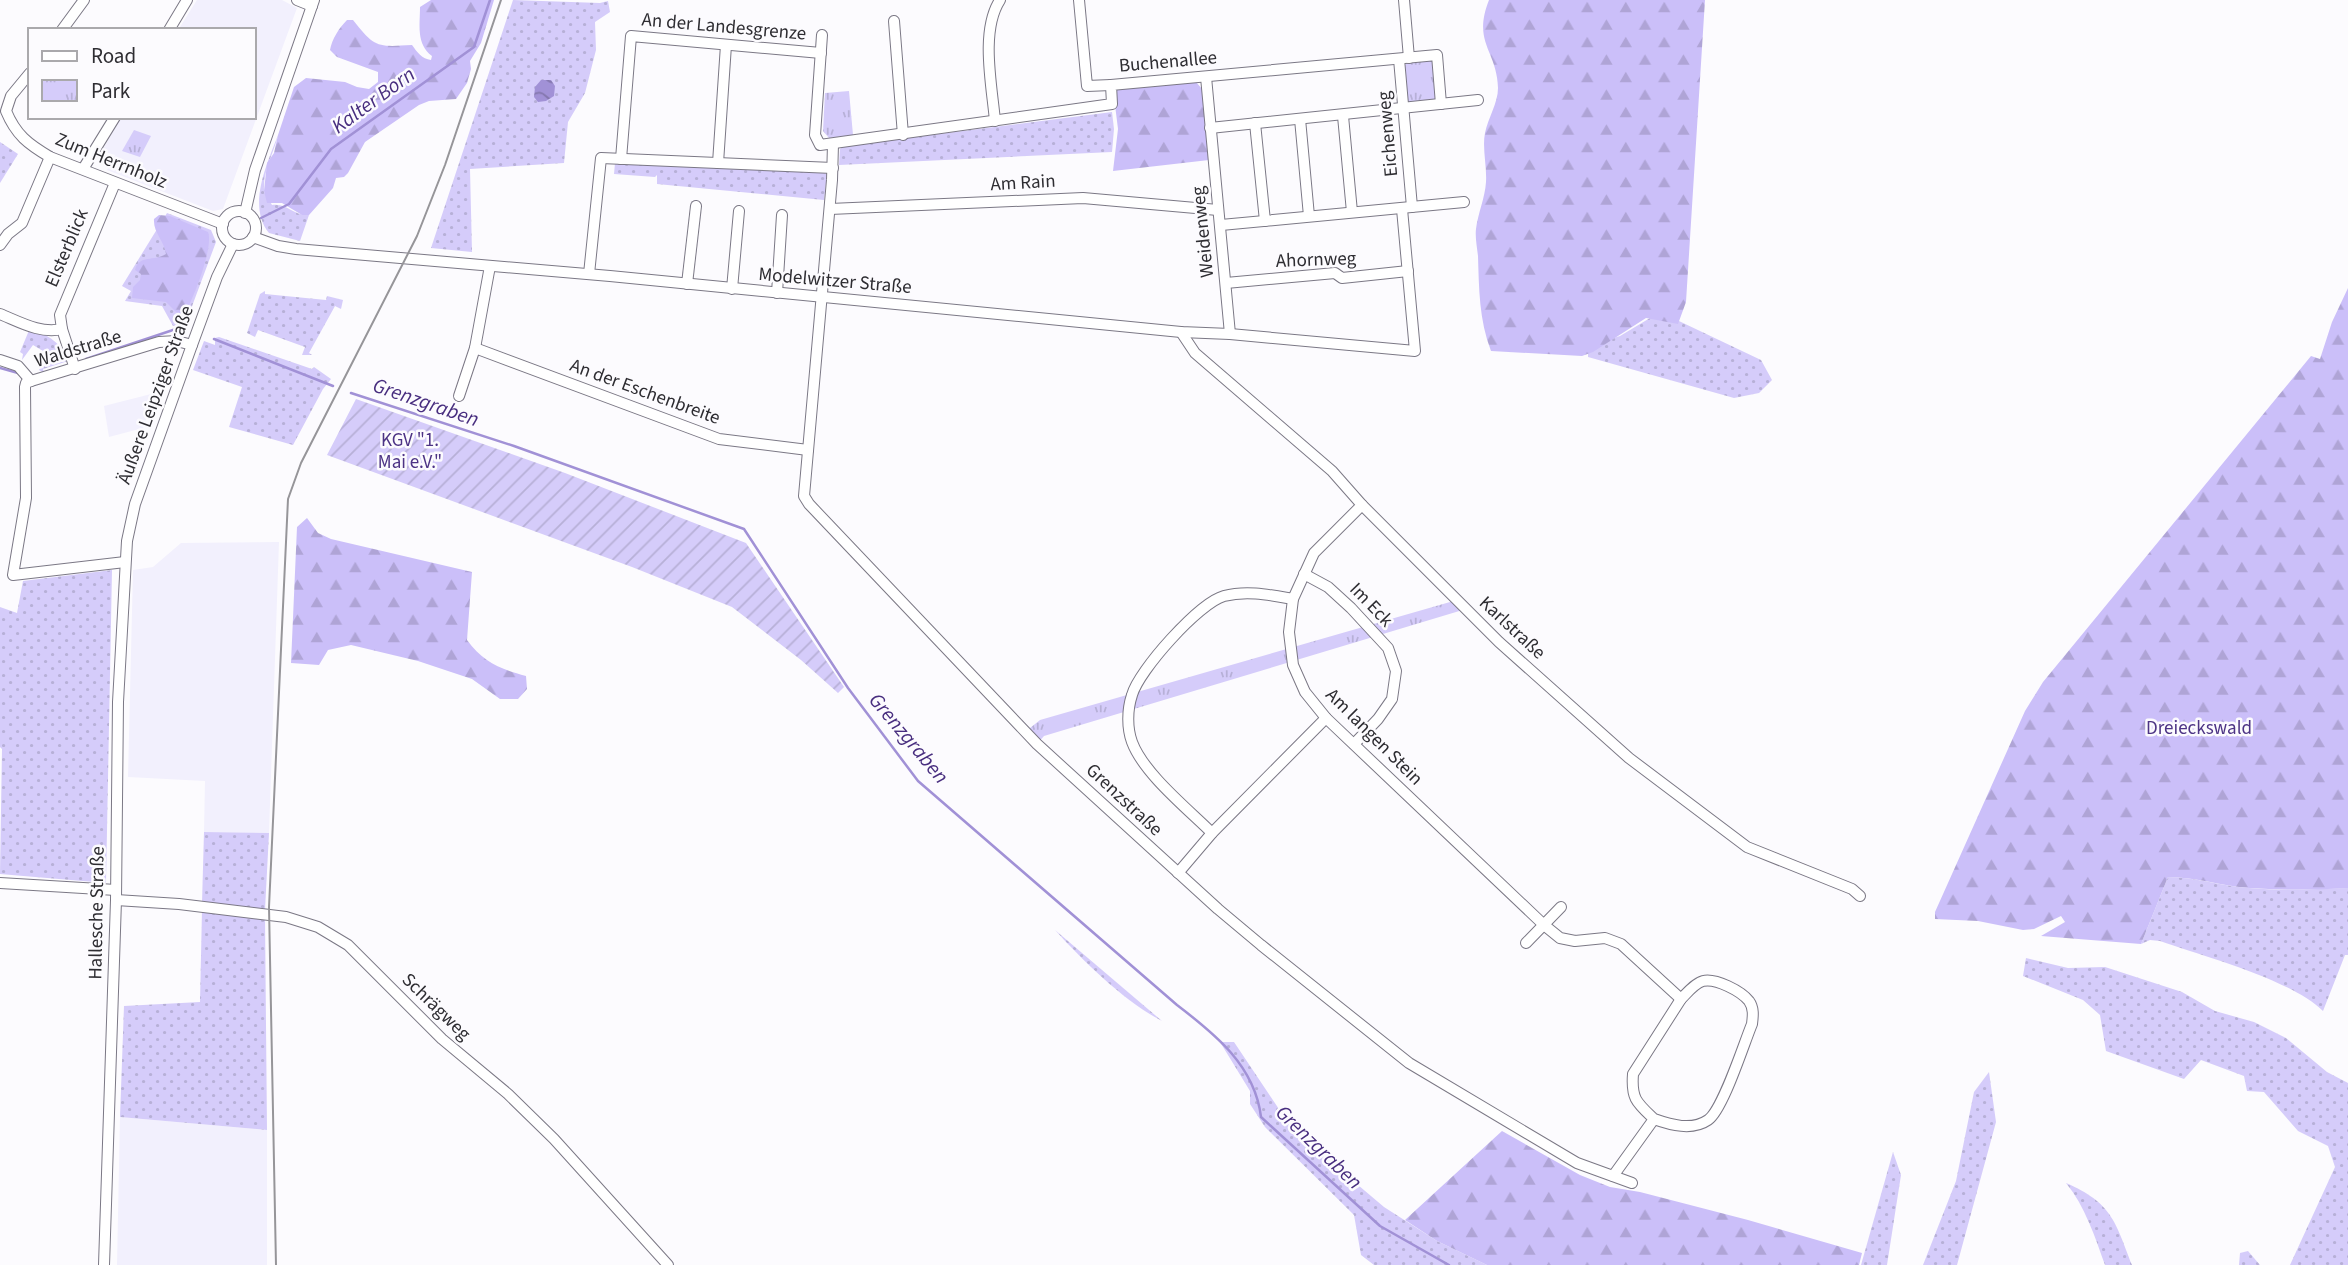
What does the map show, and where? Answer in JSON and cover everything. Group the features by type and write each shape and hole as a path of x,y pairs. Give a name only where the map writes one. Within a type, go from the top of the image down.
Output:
{"street":[{"path":"63,28 84,0"},
{"path":"170,28 187,0"},
{"path":"245,213 254,170 313,3 297,0"},
{"path":"995,121 989,37 996,6 1000,0"},
{"path":"1079,0 1087,86 1111,85"},
{"name":"Eichenweg","path":"1404,0 1408,271 1415,351"},
{"path":"894,21 903,135"},
{"name":"An der Landesgrenze","path":"822,35 815,135 820,145 833,144"},
{"name":"An der Landesgrenze","path":"621,159 631,36 821,53"},
{"path":"718,163 726,45"},
{"name":"Buchenallee","path":"833,144 1112,104 1111,85 1437,55 1441,104"},
{"name":"Zum Herrnholz","path":"28,75 11,96 6,111 13,128 30,145 50,157 223,224"},
{"name":"Weidenweg","path":"1206,77 1230,334"},
{"path":"1210,128 1478,100"},
{"path":"1343,116 1352,212"},
{"path":"83,169 114,119"},
{"path":"1300,119 1309,216"},
{"path":"1255,123 1265,221"},
{"path":"822,297 833,144"},
{"path":"0,244 22,223 50,157"},
{"path":"589,274 601,158 833,168"},
{"name":"Elsterblick","path":"75,369 60,315 115,183"},
{"name":"Am Rain","path":"830,209 1083,198 1218,210"},
{"path":"1220,225 1464,202"},
{"path":"687,285 696,206"},
{"path":"732,289 739,211"},
{"path":"234,212 245,213 255,223 253,237 244,244 233,244 223,234 223,224 234,212"},
{"path":"777,292 782,215"},
{"name":"Modelwitzer Straße","path":"253,237 296,249 589,274 1181,332 1415,351"},
{"name":"Äußere Leipziger Straße","path":"125,562 135,504 217,277 233,244"},
{"path":"459,396 475,348 490,266"},
{"name":"Ahornweg","path":"1226,283 1335,273 1342,278 1408,271"},
{"name":"Grenzstraße","path":"822,297 804,496 809,504 1037,744 1261,945 1409,1063 1577,1163 1632,1183"},
{"path":"0,314 40,330 62,329"},
{"name":"Karlstraße","path":"1181,332 1195,353 1332,471 1362,505 1499,642 1629,758 1747,847 1852,889 1860,896"},
{"name":"Waldstraße","path":"125,562 13,575 26,498 26,383 159,342 177,341 192,345"},
{"name":"An der Eschenbreite","path":"475,348 719,439 808,450"},
{"path":"0,360 18,366 31,381"},
{"name":"Am langen Stein","path":"1362,505 1314,553 1293,599 1289,632 1293,665 1305,692 1326,718 1544,926 1560,938 1575,941 1605,937 1621,944 1681,999"},
{"name":"Hallesche Straße","path":"104,1265 116,895 118,702 125,562"},
{"name":"Im Eck","path":"1304,574 1328,587 1351,608 1388,648 1396,671 1392,699 1378,719 1354,744"},
{"path":"1213,833 1139,760 1129,726 1128,714 1132,694 1141,674 1200,609 1223,596 1253,593 1293,599"},
{"path":"1178,873 1213,833 1326,718"},
{"name":"Schrägweg","path":"0,883 286,917 318,926 348,945 442,1039 508,1094 554,1139 668,1265"},
{"path":"1527,943 1561,907"},
{"path":"1702,981 1720,982 1749,1001 1754,1012 1752,1024 1719,1106 1709,1120 1688,1126 1654,1119 1635,1102 1633,1074 1681,999 1702,981"},
{"path":"1613,1176 1654,1119"}],"shaded area":[{"path":"197,0 282,0 297,8 223,209 213,211 107,170 115,155 102,151 120,119 256,119 256,28 179,28"},
{"path":"155,393 143,428 109,437 104,406"},
{"path":"279,542 269,833 204,832 205,781 128,777 133,570 153,567 181,543"},
{"path":"120,1117 267,1130 267,1265 117,1265"}],"green space":[{"path":"431,0 494,0 481,43 470,61 467,83 456,99 429,101 419,105 365,142 348,173 344,177 336,178 333,188 309,215 302,215 282,203 267,203 264,191 267,163 274,153 294,87 306,78 345,82 369,89 378,82 378,72 337,57 330,50 341,27 347,20 353,20 372,41 391,46 412,45 422,57 431,60 432,56 421,40 420,7"},
{"path":"513,0 608,1 610,12 595,22 596,50 585,93 568,122 564,163 470,169 472,252 431,248"},
{"path":"1489,0 1705,0 1686,302 1678,324 1646,318 1593,352 1582,356 1491,351 1482,316 1476,235 1486,182 1485,133 1498,88 1494,64 1484,37 1484,15"},
{"path":"1430,59 1434,64 1437,97 1433,101 1411,104 1406,100 1403,68 1407,62"},
{"path":"1196,82 1203,90 1209,160 1113,171 1118,129 1113,89"},
{"path":"849,91 853,135 829,138 823,131 825,93"},
{"path":"1112,112 1112,152 839,165 840,149 844,146"},
{"path":"134,130 151,136 140,157 122,151"},
{"path":"278,135 265,176 264,192 272,205 309,215 300,241 269,233 260,210 261,185"},
{"path":"0,142 18,154 0,183"},
{"path":"615,163 827,174 824,200 657,184 657,175 614,174"},
{"path":"167,213 211,230 216,242 185,325 173,326 162,306 125,301 131,291 122,286"},
{"path":"159,215 170,216 208,232 205,261 184,315 176,312 166,302 132,298 133,287 140,280 141,274 135,270 137,265 143,260 166,254 154,224 154,219"},
{"name":"Dreieckswald","path":"2348,288 2348,888 2249,888 2168,877 2141,944 2041,936 2065,922 2061,916 2034,929 2023,930 1978,921 1935,919 1935,912 2025,711 2043,682 2311,356 2320,359 2332,322"},
{"path":"265,291 265,294 326,300 327,296 343,300 341,309 335,306 309,353 312,355 302,355 305,347 258,330 255,337 247,333 260,294"},
{"path":"1660,312 1761,360 1772,380 1759,393 1734,398 1588,357 1588,346 1620,336"},
{"path":"30,328 54,340 68,361 43,369 44,373 39,370 48,354 33,345 22,360 23,354 20,352"},
{"path":"219,337 312,369 314,367 331,379 293,445 229,427 242,387 193,370 204,341 215,345 215,338"},
{"name":"KGV \"1. Mai e.V.\"","path":"356,399 565,473 746,543 844,687 838,693 801,660 732,607 632,567 327,455"},
{"path":"307,518 318,533 331,539 472,572 467,640 479,654 493,664 526,676 527,689 518,699 500,699 472,679 418,661 351,645 328,650 319,665 291,663 297,527"},
{"path":"112,570 106,883 0,874 0,607 17,613 23,581"},
{"path":"1457,600 1466,609 1044,736 1037,744 1025,732 1040,720"},
{"path":"204,832 269,833 265,910 202,903"},
{"path":"2168,877 2261,889 2348,888 2348,955 2345,955 2323,1011 2290,989 2246,970 2160,941 2150,940 2141,944"},
{"path":"202,910 265,918 267,1130 120,1117 124,1006 200,1002"},
{"path":"1055,930 1162,1021 1119,992"},
{"path":"2026,958 2068,968 2105,967 2182,992 2215,1011 2254,1022 2286,1038 2327,1072 2348,1083 2348,1265 2290,1265 2335,1167 2328,1146 2298,1131 2264,1092 2247,1091 2244,1076 2201,1060 2184,1079 2106,1051 2100,1015 2083,1000 2023,976"},
{"path":"1220,1042 1234,1042 1293,1130 1384,1207 1437,1241 1487,1265 1374,1265 1361,1255 1354,1215 1265,1127 1250,1104 1250,1091"},
{"path":"1989,1072 1996,1122 1957,1265 1923,1265 1956,1181 1974,1092"},
{"path":"1502,1131 1580,1175 1610,1187 1640,1192 1748,1220 1862,1253 1859,1265 1487,1265 1437,1241 1405,1220"},
{"path":"1893,1152 1901,1175 1887,1265 1861,1265"},
{"path":"2066,1183 2103,1206 2116,1225 2132,1265 2105,1265 2084,1212"},
{"path":"2248,1251 2260,1265 2239,1265 2240,1253"}],"water":[{"path":"541,80 551,80 555,86 554,96 538,102 534,97 535,87"}],"waterway":[{"name":"Kalter Born","path":"261,218 289,204 331,149 474,47 490,0"},
{"name":"Grenzgraben","path":"86,359 179,328"},
{"name":"Grenzgraben","path":"214,339 333,386"},
{"name":"Grenzgraben","path":"0,368 18,373"},
{"name":"Grenzgraben","path":"351,393 514,446 744,529 848,688 918,781 1219,1040 1251,1082 1261,1117 1380,1226 1449,1265"}],"tram line":[{"path":"276,1265 269,907 288,499 301,463 417,236 445,165 501,0"}]}
